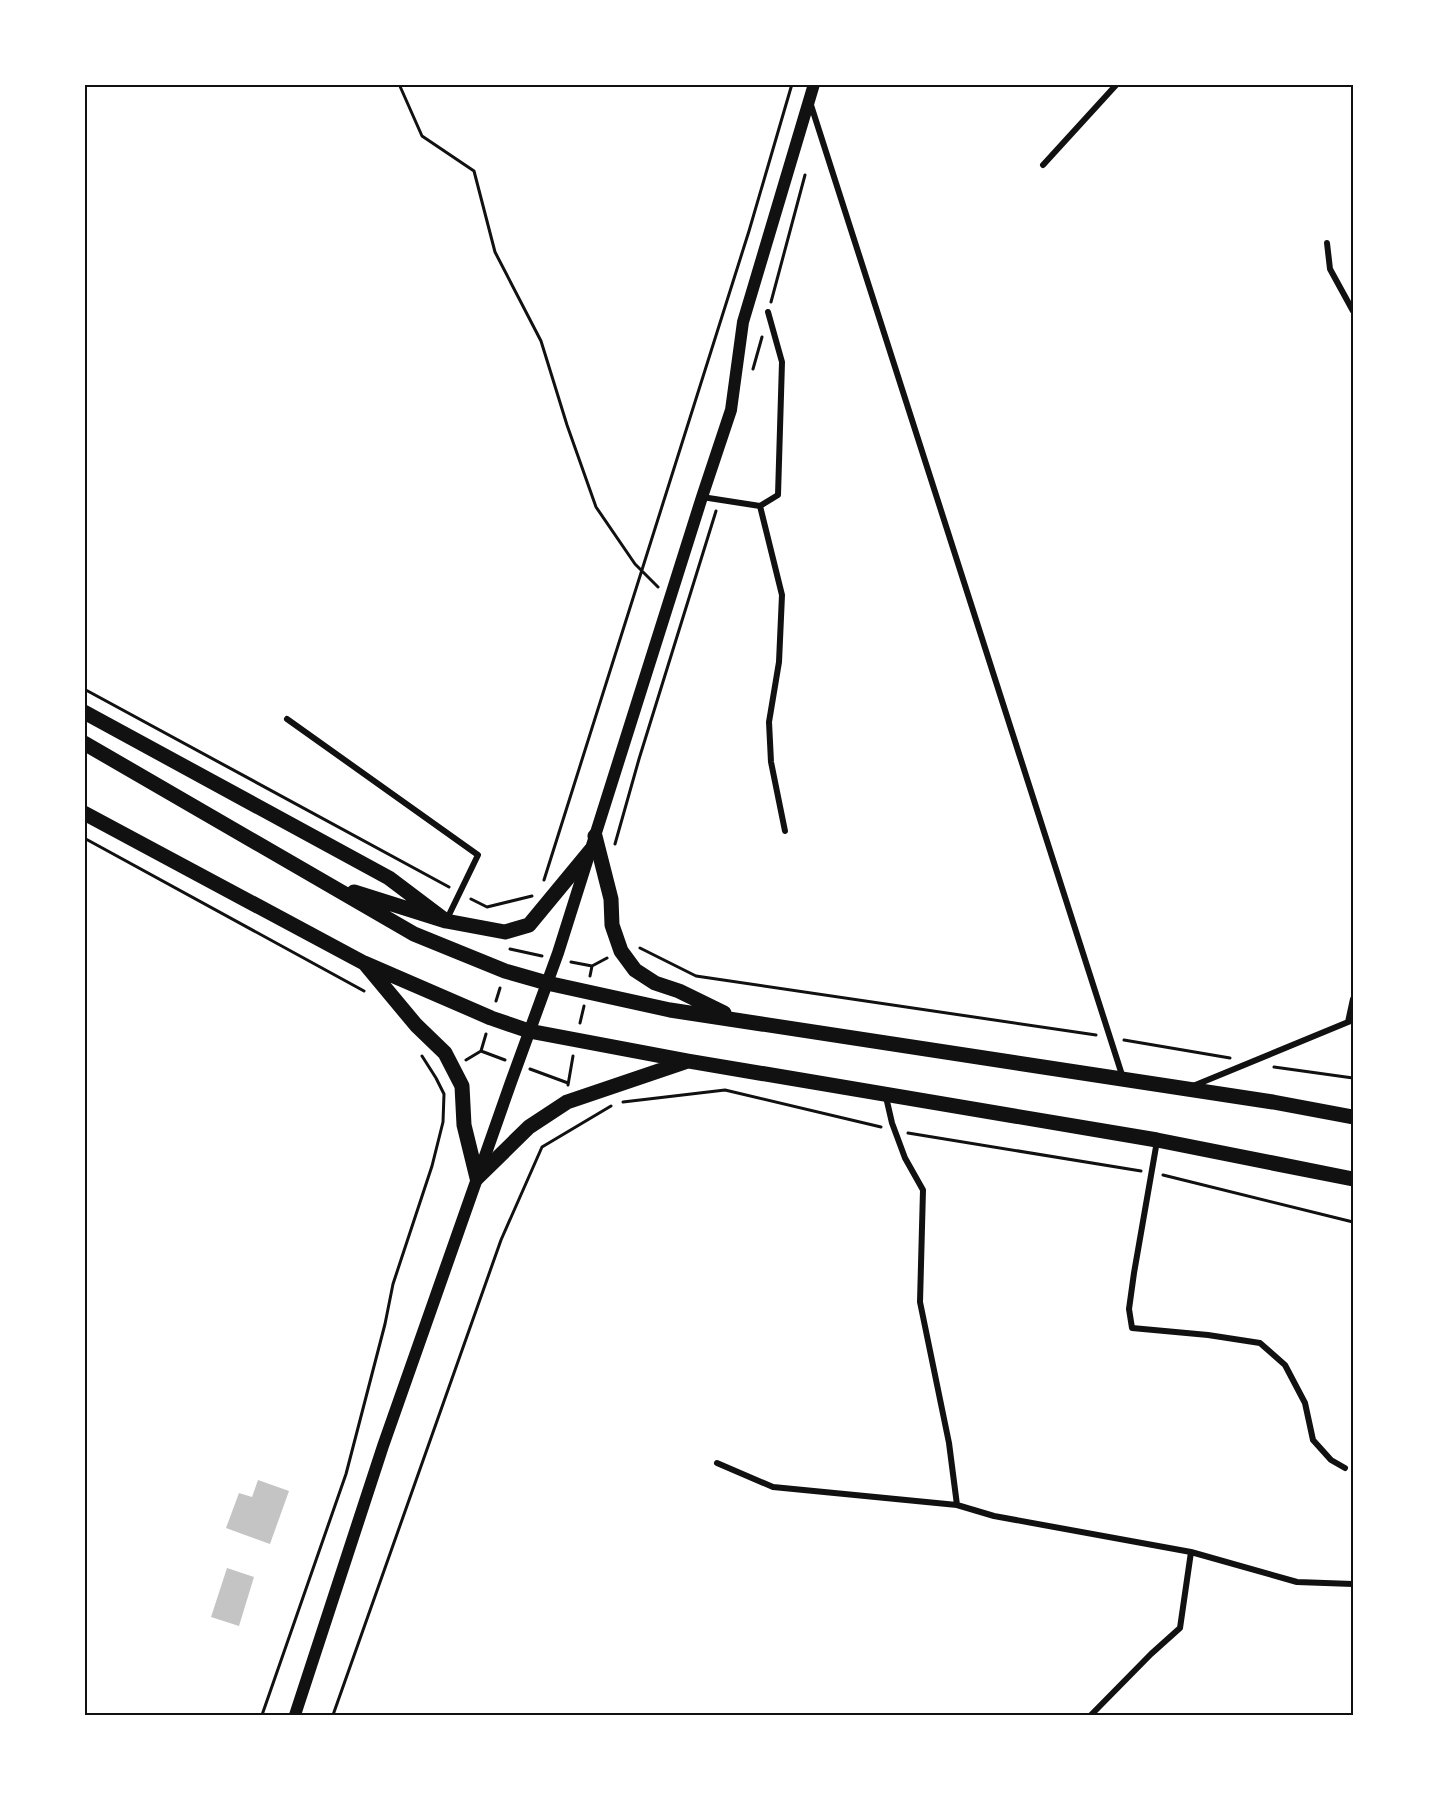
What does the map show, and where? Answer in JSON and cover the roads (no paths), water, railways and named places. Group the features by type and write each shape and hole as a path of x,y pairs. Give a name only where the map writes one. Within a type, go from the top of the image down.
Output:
{"main road":[{"path":"295,1715 383,1446 547,983 731,410 743,322 814,84"},
{"path":"84,712 389,878 446,921"},
{"path":"84,743 414,934 505,971 547,983 670,1010 1273,1102 1353,1117"},
{"path":"84,813 364,963 491,1018 529,1031 688,1061 1157,1140 1353,1179"},
{"path":"327,884 446,921 505,932 529,925 593,843"},
{"path":"593,843 611,899 612,925 621,951 635,970 655,984 679,992 740,1021"},
{"path":"364,963 416,1025 445,1053 462,1086 464,1125 477,1178"},
{"path":"477,1178 529,1127 567,1101 688,1061"}],"street":[{"path":"1043,165 1117,84"},
{"path":"809,98 1124,1081"},
{"path":"1328,243 1330,269 1353,311"},
{"path":"702,497 760,506 778,495 782,362 768,312"},
{"path":"760,506 782,595 779,662 770,722 771,762 785,831"},
{"path":"287,719 478,855 446,921"},
{"path":"1185,1090 1351,1021 1353,999"},
{"path":"885,1093 905,1158 922,1190 920,1302 949,1443 957,1505"},
{"path":"1157,1140 1129,1309 1132,1328 1208,1335 1260,1343 1285,1365 1305,1404 1313,1440 1331,1460 1345,1468"},
{"path":"717,1463 773,1488 957,1505 994,1516 1191,1552 1297,1582 1353,1584"},
{"path":"1091,1715 1180,1628 1191,1552"}]}
